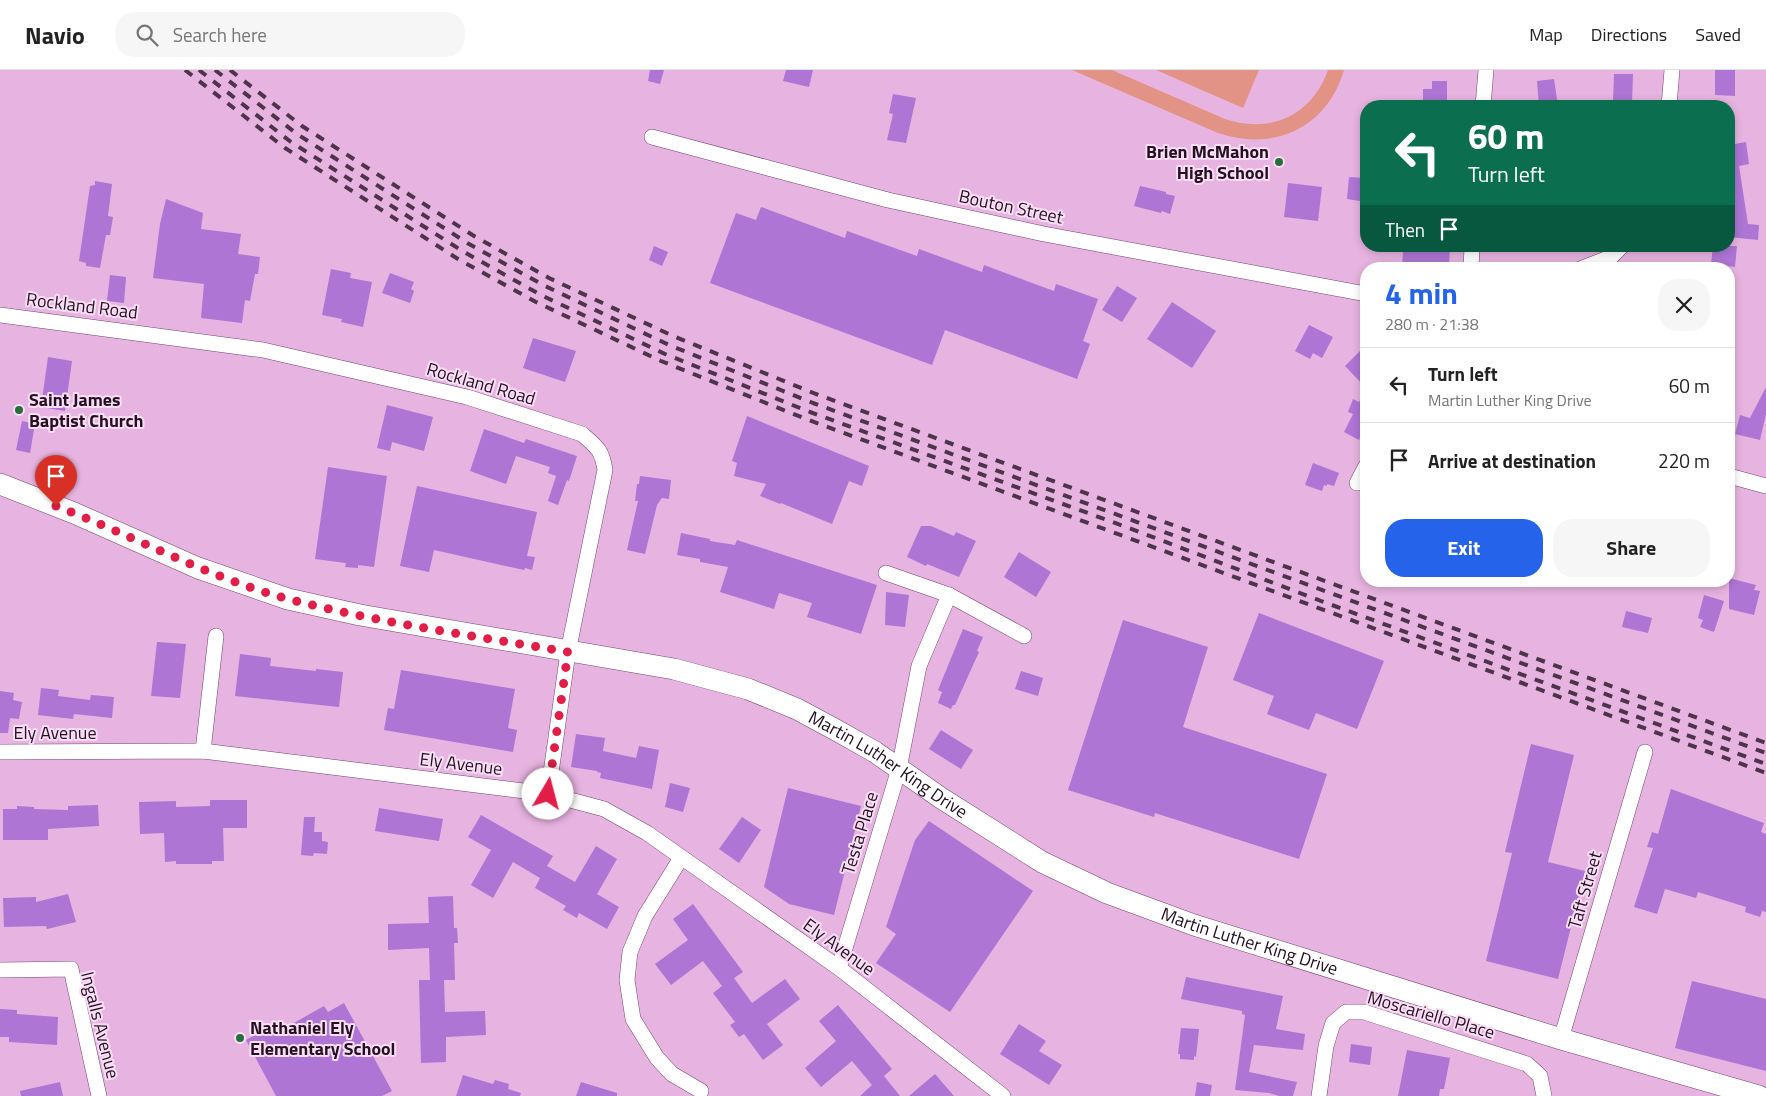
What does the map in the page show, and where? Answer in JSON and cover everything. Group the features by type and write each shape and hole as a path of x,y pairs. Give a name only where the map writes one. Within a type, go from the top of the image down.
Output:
{"main road":[{"name":"Martin Luther King Drive","path":"0,484 74,513 198,568 288,599 360,615 674,669 748,689 796,709 875,752 941,798 1042,862 1108,893 1203,928 1561,1038 1722,1091 1759,1096"}],"street":[{"path":"1484,100 1486,70"},
{"path":"1670,100 1672,70"},
{"name":"Bouton Street","path":"652,137 888,200 1044,234 1360,293"},
{"path":"1598,262 1611,257 1616,252"},
{"name":"Rockland Road","path":"0,315 263,350 467,396 582,434 598,447 603,457 605,470 568,652 548,794"},
{"path":"1357,483 1360,477"},
{"path":"1735,478 1766,486"},
{"path":"886,573 949,595 1024,636"},
{"name":"Testa Place","path":"839,968 899,769 919,666 949,595"},
{"path":"204,751 216,636"},
{"name":"Ely Avenue","path":"0,752 113,753 204,751 548,794 604,809 647,833 839,968 1003,1096"},
{"name":"Taft Street","path":"1561,1038 1645,752"},
{"path":"681,858 645,916 630,952 627,980 633,1019 657,1058 672,1074 701,1091"},
{"name":"Ingalls Avenue","path":"0,970 71,969 99,1096"},
{"name":"Moscariello Place","path":"1319,1096 1326,1046 1333,1023 1346,1012 1364,1012 1527,1064 1540,1076 1544,1096"}],"shaded area":[{"path":"1072,70 1112,70 1225,119 1258,124 1273,122 1300,110 1321,86 1328,70 1344,70 1336,90 1325,107 1311,120 1296,130 1278,137 1259,139 1239,138 1218,133"},
{"path":"1156,70 1259,70 1243,108"}],"building":[{"path":"650,70 664,70 660,84 648,81"},
{"path":"786,70 813,70 809,87 783,81"},
{"path":"1715,70 1735,70 1735,96 1715,95"},
{"path":"1614,74 1633,74 1632,100 1613,100"},
{"path":"1554,79 1557,100 1539,100 1537,81"},
{"path":"1432,81 1447,81 1447,100 1423,100 1423,89 1432,89"},
{"path":"893,94 916,98 906,143 887,140 893,114 889,113"},
{"path":"1746,142 1749,164 1739,166 1748,224 1759,225 1758,240 1735,238 1735,144"},
{"path":"1349,177 1360,178 1360,201 1347,199"},
{"path":"95,181 112,184 108,216 113,217 110,235 106,235 100,268 86,266 86,263 79,261 90,186 95,185"},
{"path":"1288,183 1322,187 1318,221 1284,217"},
{"path":"1140,186 1175,196 1170,214 1134,206"},
{"path":"166,199 203,213 201,229 241,234 238,254 260,257 258,274 255,274 250,301 245,300 242,323 201,318 204,284 153,278 160,224"},
{"path":"761,207 845,238 847,231 917,256 919,249 982,272 984,265 1054,291 1056,284 1098,299 1083,341 1090,344 1077,379 945,330 932,365 710,283 736,213 756,220"},
{"path":"654,246 668,252 662,266 649,260"},
{"path":"1735,246 1737,246 1735,267 1735,262 1711,262 1712,252 1735,252"},
{"path":"1403,252 1450,252 1449,262 1402,262"},
{"path":"331,269 351,273 350,278 372,282 363,327 341,322 342,319 322,315"},
{"path":"390,273 414,282 411,289 414,291 410,303 382,293"},
{"path":"110,275 126,277 124,303 107,301"},
{"path":"1117,286 1137,298 1122,322 1102,310"},
{"path":"1172,302 1216,331 1192,368 1147,339"},
{"path":"1309,325 1333,337 1322,358 1313,353 1310,359 1295,351"},
{"path":"533,338 576,351 565,382 523,368"},
{"path":"1360,351 1360,382 1345,366"},
{"path":"48,357 72,361 65,411 41,407"},
{"path":"1766,387 1766,414 1760,440 1735,434 1740,415 1750,418"},
{"path":"1353,399 1359,402 1360,400 1359,440 1344,432 1353,414 1348,412"},
{"path":"387,405 433,417 424,451 392,442 390,451 377,448"},
{"path":"747,416 869,466 862,486 849,481 832,524 760,496 766,484 734,476 737,463 732,461"},
{"path":"22,421 35,424 30,453 16,450"},
{"path":"484,429 524,443 526,439 577,456 569,481 567,480 558,505 548,501 556,476 548,473 550,467 516,456 506,484 470,471"},
{"path":"1313,463 1339,473 1334,486 1324,485 1322,491 1305,485"},
{"path":"328,467 387,476 374,567 358,565 358,568 345,567 346,563 315,559"},
{"path":"640,476 671,480 669,499 662,498 657,505 645,554 627,550 638,501 635,501"},
{"path":"417,486 537,512 527,556 535,557 532,570 525,568 524,570 434,550 429,572 400,566"},
{"path":"921,526 931,526 954,536 956,532 976,541 959,577 927,564 926,566 907,557"},
{"path":"681,533 710,539 710,541 735,545 737,540 877,585 861,634 807,617 812,603 779,593 774,609 720,592 728,567 700,562 700,559 677,555"},
{"path":"1019,552 1051,572 1036,597 1004,577"},
{"path":"1735,580 1756,585 1754,590 1760,591 1754,615 1729,609 1729,587 1735,587"},
{"path":"886,592 909,595 905,627 885,625"},
{"path":"1704,595 1724,601 1714,632 1700,627 1703,620 1698,618"},
{"path":"1626,611 1652,618 1648,633 1622,627"},
{"path":"1259,613 1384,661 1357,729 1316,713 1309,730 1267,714 1274,696 1233,680"},
{"path":"1123,620 1208,647 1183,727 1327,774 1299,859 1155,813 1154,817 1068,790"},
{"path":"963,629 983,637 977,651 979,652 955,705 951,709 938,703 942,692 938,690"},
{"path":"157,642 186,644 180,698 151,696"},
{"path":"240,654 271,658 270,666 343,672 339,707 235,696"},
{"path":"401,670 515,689 508,728 517,730 513,752 384,730 388,708 394,709"},
{"path":"1021,671 1043,678 1038,696 1015,689"},
{"path":"41,688 59,690 58,696 90,700 91,695 114,697 112,718 74,714 73,719 38,715"},
{"path":"0,691 14,693 13,700 22,702 19,719 10,718 8,733 0,733"},
{"path":"941,730 973,750 961,769 929,749"},
{"path":"576,734 605,738 603,751 636,758 639,746 659,750 652,789 600,778 601,773 597,771 571,767"},
{"path":"1531,744 1574,755 1548,862 1585,871 1558,979 1486,961 1512,853 1505,852"},
{"path":"670,783 690,788 683,812 665,807"},
{"path":"788,788 861,806 834,915 789,904 764,887"},
{"path":"1671,789 1764,823 1761,832 1766,834 1766,912 1762,911 1760,917 1745,912 1746,907 1698,892 1696,898 1665,889 1657,914 1634,907 1653,848 1647,847 1652,832 1658,834"},
{"path":"210,800 247,800 247,828 223,828 224,861 212,861 212,864 176,864 176,861 165,862 164,833 140,834 139,802 176,801 176,807 210,806"},
{"path":"98,805 99,826 48,829 48,840 3,840 3,809 17,809 17,806 34,807 34,809 68,810 68,806"},
{"path":"379,808 443,819 439,841 375,831"},
{"path":"481,815 553,856 547,866 575,882 596,846 617,859 597,894 619,907 607,929 579,913 577,918 563,910 566,906 535,888 540,878 513,862 493,898 471,885 491,850 468,837"},
{"path":"304,817 315,817 314,832 322,832 322,841 328,842 327,854 301,855"},
{"path":"742,817 761,830 739,863 719,849"},
{"path":"929,821 1033,891 950,1012 876,963 896,934 886,927 915,840"},
{"path":"68,894 76,922 47,929 46,926 4,927 3,898 36,897 36,902"},
{"path":"453,896 454,928 457,928 458,943 454,943 455,980 444,980 445,1012 485,1011 486,1035 446,1037 446,1062 421,1063 419,980 430,980 429,948 388,950 388,924 429,923 428,897"},
{"path":"693,904 743,972 734,978 752,1003 785,979 800,999 767,1024 783,1045 763,1060 744,1034 739,1037 730,1025 735,1022 713,993 722,986 703,961 671,985 655,964 688,940 673,919"},
{"path":"1186,977 1283,996 1276,1029 1305,1034 1303,1050 1254,1045 1249,1072 1297,1082 1293,1096 1235,1090 1245,1015 1242,1014 1242,1011 1181,999"},
{"path":"1692,981 1766,999 1766,1071 1675,1048"},
{"path":"344,1003 392,1091 382,1096 276,1096 246,1040 281,1021 285,1028 324,1006 328,1012"},
{"path":"838,1005 892,1069 884,1076 900,1096 860,1096 872,1085 852,1061 821,1087 805,1068 836,1041 819,1021"},
{"path":"0,1009 17,1010 17,1014 58,1017 57,1045 9,1042 9,1037 0,1037"},
{"path":"1019,1024 1046,1041 1039,1051 1062,1065 1049,1085 1000,1054"},
{"path":"1181,1028 1199,1029 1194,1060 1180,1059 1180,1054 1178,1054"},
{"path":"1351,1044 1372,1047 1370,1065 1349,1062"},
{"path":"1407,1050 1450,1058 1444,1089 1440,1089 1439,1096 1398,1096"},
{"path":"935,1074 954,1096 909,1096"},
{"path":"463,1075 493,1084 495,1080 509,1084 508,1089 521,1093 520,1096 456,1096"},
{"path":"60,1082 63,1096 21,1096 20,1091"},
{"path":"581,1082 617,1093 617,1096 576,1096"},
{"path":"1197,1082 1212,1085 1210,1096 1195,1096"}],"railway":[{"path":"185,70 285,148 458,259 536,302 661,361 806,419 1766,773"},
{"path":"199,70 291,142 464,252 541,295 665,354 810,412 1766,764"},
{"path":"215,70 297,134 469,244 545,286 669,345 813,403 1766,753"},
{"path":"230,70 302,126 474,236 549,278 673,336 816,394 1766,743"}],"place":[{"name":"Brien McMahon High School","path":"1279,162"},
{"name":"Saint James Baptist Church","path":"19,410"},
{"name":"Nathaniel Ely Elementary School","path":"240,1038"}],"route":[{"path":"56,506 198,568 288,599 360,615 568,652 548,794"}]}
